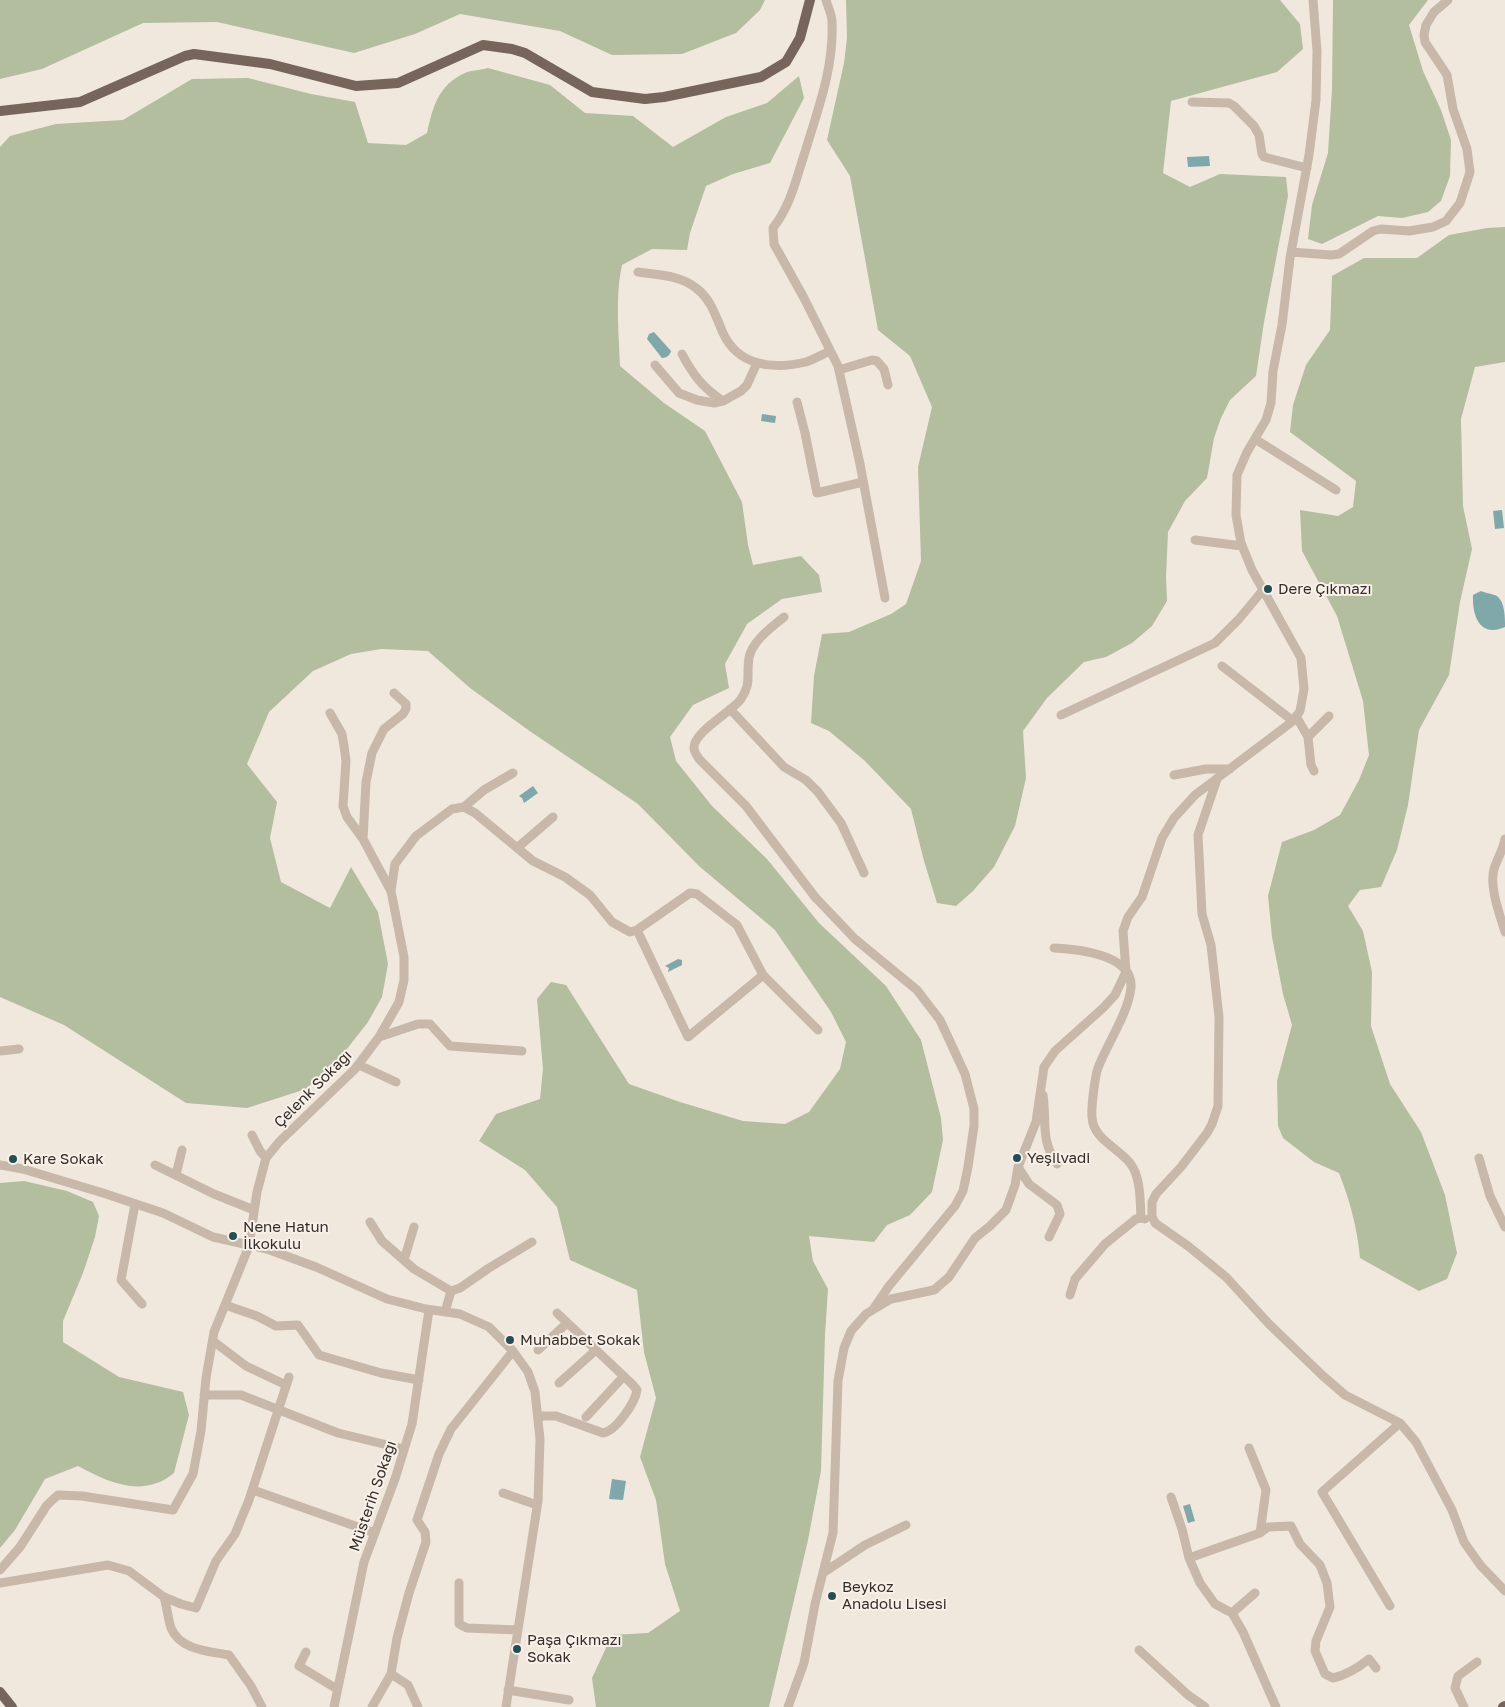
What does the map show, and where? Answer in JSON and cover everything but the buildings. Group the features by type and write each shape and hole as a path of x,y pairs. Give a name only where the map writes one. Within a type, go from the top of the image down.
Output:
{"main road":[{"path":"0,112 80,102 194,54 270,64 356,86 398,83 483,45 512,48 525,53 592,92 645,99 664,97 761,77 786,62 800,38 810,0"},
{"path":"0,1692 12,1707"}],"street":[{"path":"826,0 832,20 831,59 824,93 791,198 782,217 772,228 774,244 839,370 885,598"},
{"path":"1141,1218 1135,1171 1130,1163 1095,1131 1092,1116 1097,1070 1128,1001 1131,985 1126,972 1123,931 1128,917 1142,896 1162,838 1174,818 1195,795 1295,719 1300,711 1304,689 1301,658 1263,590 1242,546 1236,515 1237,475 1247,452 1266,420 1271,403 1291,252 1307,168 1316,100 1317,52 1313,0"},
{"path":"1291,252 1331,256 1339,254 1373,231 1381,229 1408,231 1433,227 1446,221 1460,203 1470,172 1467,149 1453,109 1447,75 1425,42 1424,35 1426,25 1434,12 1448,0"},
{"path":"1192,102 1229,103 1254,126 1259,135 1264,157 1307,168"},
{"path":"638,272 683,279 696,287 707,297 733,350 746,360 773,366 806,362 830,351"},
{"path":"682,354 694,376 711,393 724,401"},
{"path":"839,370 872,360 877,361 884,369 888,385"},
{"path":"655,365 679,393 697,400 714,403 724,401 741,390 746,385 757,363"},
{"path":"797,402 817,493 863,482"},
{"path":"1255,439 1336,490"},
{"path":"1195,540 1242,546"},
{"path":"1061,715 1215,644 1263,590"},
{"path":"784,618 770,629 752,648 749,658 748,687 740,700 704,731 695,741 694,749 699,759 746,806 815,897 855,939 916,990 940,1020 965,1074 974,1109 972,1143 963,1192 955,1206 889,1286 871,1312"},
{"path":"1222,666 1295,719 1308,737 1311,764 1314,771"},
{"path":"363,839 366,782 372,753 384,729 400,718 406,709 406,704 394,693"},
{"path":"730,709 784,767 806,780 818,792 841,823 864,873"},
{"name":"Çelenk Sokağı","path":"0,1570 20,1547 47,1505 58,1495 82,1496 173,1510 193,1474 201,1431 204,1395 214,1332 249,1246 257,1192 266,1158 279,1142 358,1065 380,1036 399,1002 404,980 404,957 391,891 363,839 347,817 343,806 346,760 342,734 330,713"},
{"path":"1308,737 1329,716"},
{"path":"1174,775 1206,769 1230,769"},
{"name":"Çelenk Sokağı","path":"391,891 395,864 416,836 452,809 464,807 484,790 513,773"},
{"path":"1155,1223 1152,1216 1152,1202 1156,1194 1181,1167 1207,1133 1218,1106 1219,1017 1211,945 1202,914 1198,835 1217,779"},
{"path":"464,807 475,813 533,861 564,877 590,894 612,922 630,932 637,930 690,892 697,894 737,925 763,974 818,1030"},
{"path":"517,848 553,817"},
{"path":"1504,845 1498,857 1492,880 1505,932"},
{"path":"637,930 688,1037 763,974"},
{"path":"1054,948 1075,949 1098,954 1116,961 1126,972"},
{"path":"788,1707 804,1663 815,1604 833,1534 838,1381 844,1348 851,1331 866,1314 891,1299 934,1290 949,1277 975,1238 1006,1210 1015,1185 1018,1167 1036,1122 1044,1067 1055,1051 1116,995 1126,972"},
{"path":"380,1036 418,1024 430,1024 450,1046 522,1051"},
{"path":"0,1051 19,1049"},
{"path":"358,1065 396,1082"},
{"path":"1041,1085 1045,1113 1044,1136 1048,1150 1056,1164"},
{"path":"252,1135 266,1158"},
{"path":"176,1175 182,1150"},
{"path":"1479,1158 1490,1196 1505,1227"},
{"path":"0,1165 23,1169 163,1213 213,1237 267,1249 316,1267 387,1299 429,1310 460,1314 489,1327 513,1351 528,1372 535,1392 540,1438 538,1505 506,1707"},
{"path":"155,1165 214,1194 254,1210"},
{"path":"1018,1167 1029,1184 1057,1206 1060,1214 1049,1237"},
{"path":"135,1204 121,1280 142,1304"},
{"path":"1070,1295 1075,1279 1105,1244 1136,1219 1141,1218 1155,1223 1188,1246 1226,1277 1269,1324 1345,1395 1400,1423 1416,1442 1452,1510 1464,1542 1482,1566 1505,1591"},
{"path":"370,1222 382,1241 404,1260 451,1291"},
{"path":"404,1260 414,1227"},
{"path":"451,1291 460,1288 488,1268 532,1242"},
{"path":"445,1312 451,1291"},
{"path":"225,1305 257,1316 276,1326 298,1325 320,1355 381,1373 419,1380"},
{"name":"Müsterih Sokağı","path":"334,1707 364,1562 395,1479 412,1424 429,1310"},
{"path":"538,1416 556,1416 603,1433 609,1432 636,1398 637,1390 624,1376 557,1313"},
{"path":"538,1350 567,1323"},
{"path":"0,1583 108,1565 129,1571 164,1597 196,1608 216,1561 236,1534 253,1490 287,1381 246,1366 213,1341"},
{"path":"559,1383 596,1350"},
{"path":"372,1707 391,1674 397,1638 409,1593 426,1542 425,1532 417,1520 439,1454 451,1429 513,1351"},
{"path":"586,1417 624,1376"},
{"path":"204,1395 242,1396 338,1433 404,1448"},
{"path":"1390,1606 1322,1492 1400,1423"},
{"path":"1250,1448 1266,1490 1260,1532"},
{"path":"253,1490 375,1533"},
{"path":"503,1493 538,1505"},
{"path":"1171,1497 1189,1558 1200,1583 1215,1604 1232,1613 1243,1632 1276,1707"},
{"path":"823,1573 865,1545 906,1526"},
{"path":"1189,1558 1260,1532 1268,1527 1291,1526 1300,1544 1320,1565 1327,1583 1330,1607 1316,1642 1315,1651 1325,1674 1333,1678 1343,1676 1358,1668 1369,1659 1376,1668"},
{"path":"459,1583 459,1624 468,1628 518,1630"},
{"path":"1232,1613 1255,1593"},
{"path":"164,1597 171,1628 181,1642 200,1649 229,1655 251,1686 262,1707"},
{"path":"1139,1650 1188,1696 1205,1707"},
{"path":"306,1652 299,1666 337,1690"},
{"path":"1464,1707 1455,1688 1458,1676 1477,1662"},
{"path":"391,1674 408,1685 418,1707"},
{"path":"508,1690 569,1700"}],"green space":[{"path":"0,0 765,0 760,10 736,33 682,54 612,55 560,31 460,14 415,34 354,53 217,22 143,23 42,69 0,79"},
{"path":"846,0 1280,0 1300,24 1303,49 1277,72 1171,101 1163,173 1190,187 1220,174 1286,177 1288,196 1264,322 1256,376 1230,400 1214,438 1207,478 1185,501 1168,532 1167,601 1152,626 1132,643 1106,657 1084,662 1047,698 1023,731 1026,778 1015,826 994,867 973,891 956,906 937,903 911,809 865,761 829,731 811,723 814,676 822,634 849,632 891,614 906,604 921,561 918,467 932,407 910,356 878,330 850,176 827,140 844,63 847,38"},
{"path":"1333,0 1428,0 1409,25 1423,71 1441,110 1451,140 1450,176 1441,201 1428,212 1402,218 1378,216 1322,244 1308,239 1312,205 1328,153 1332,89"},
{"path":"488,68 550,85 585,113 633,116 673,147 726,117 767,103 799,76 804,98 770,163 733,174 706,186 690,233 687,250 652,249 622,265 618,302 620,366 664,403 705,431 742,502 753,565 801,556 819,575 822,592 782,599 747,624 725,664 729,688 693,705 670,737 676,761 712,806 767,859 819,923 886,986 921,1040 941,1118 943,1140 932,1192 910,1215 887,1225 874,1242 809,1236 813,1261 828,1289 821,1471 808,1540 769,1707 596,1707 592,1678 612,1635 648,1633 680,1611 665,1564 656,1500 640,1457 656,1398 644,1352 637,1290 570,1260 557,1207 525,1170 479,1141 496,1114 540,1099 543,1069 537,999 551,982 566,985 629,1084 743,1121 785,1124 809,1112 840,1069 846,1042 831,1012 775,930 699,866 638,804 531,732 470,688 428,651 381,649 351,654 313,671 269,712 247,764 277,802 270,838 281,882 330,908 351,867 378,912 388,964 382,997 368,1022 343,1054 306,1089 247,1108 186,1103 64,1025 0,997 0,147 10,136 56,124 123,120 192,79 248,78 311,94 355,102 368,143 406,145 427,133 438,98 449,84 467,72"},
{"path":"1505,227 1505,362 1475,367 1461,419 1463,506 1472,549 1460,602 1449,675 1419,730 1408,805 1397,850 1381,887 1360,890 1348,906 1363,931 1372,972 1371,1026 1390,1084 1421,1132 1445,1195 1457,1253 1447,1279 1419,1291 1360,1258 1352,1214 1339,1173 1314,1162 1283,1138 1278,1126 1277,1081 1292,1025 1283,994 1272,937 1268,896 1282,842 1314,830 1340,815 1359,780 1369,755 1363,701 1337,616 1302,551 1300,510 1338,516 1353,507 1356,481 1290,432 1293,405 1306,365 1330,330 1332,276 1364,258 1417,258 1449,235 1487,228"},
{"path":"24,1181 67,1191 93,1202 99,1216 95,1237 83,1273 63,1321 63,1342 119,1377 183,1392 189,1415 174,1473 170,1476 147,1486 126,1485 106,1480 78,1466 45,1479 15,1530 0,1548 0,1183"}],"water":[{"path":"1209,156 1210,166 1188,167 1187,157"},
{"path":"654,332 671,351 667,357 662,358 647,339 649,334"},
{"path":"762,414 776,416 775,423 761,421"},
{"path":"1502,510 1504,528 1495,529 1493,511"},
{"path":"1481,591 1497,596 1502,602 1505,627 1489,630 1479,623 1474,610 1473,595"},
{"path":"533,786 538,793 524,803 519,796"},
{"path":"678,959 682,960 682,965 668,972 669,968 665,966"},
{"path":"612,1479 626,1481 623,1500 609,1499"},
{"path":"1190,1504 1195,1521 1188,1523 1183,1506"}],"place":[{"name":"Dere Çıkmazı","path":"1268,589"},
{"name":"Yeşilvadi","path":"1017,1158"},
{"name":"Kare Sokak","path":"13,1159"},
{"name":"Nene Hatun İlkokulu","path":"233,1236"},
{"name":"Muhabbet Sokak","path":"510,1340"},
{"name":"Beykoz Anadolu Lisesi","path":"832,1596"},
{"name":"Paşa Çıkmazı Sokak","path":"517,1649"}]}
